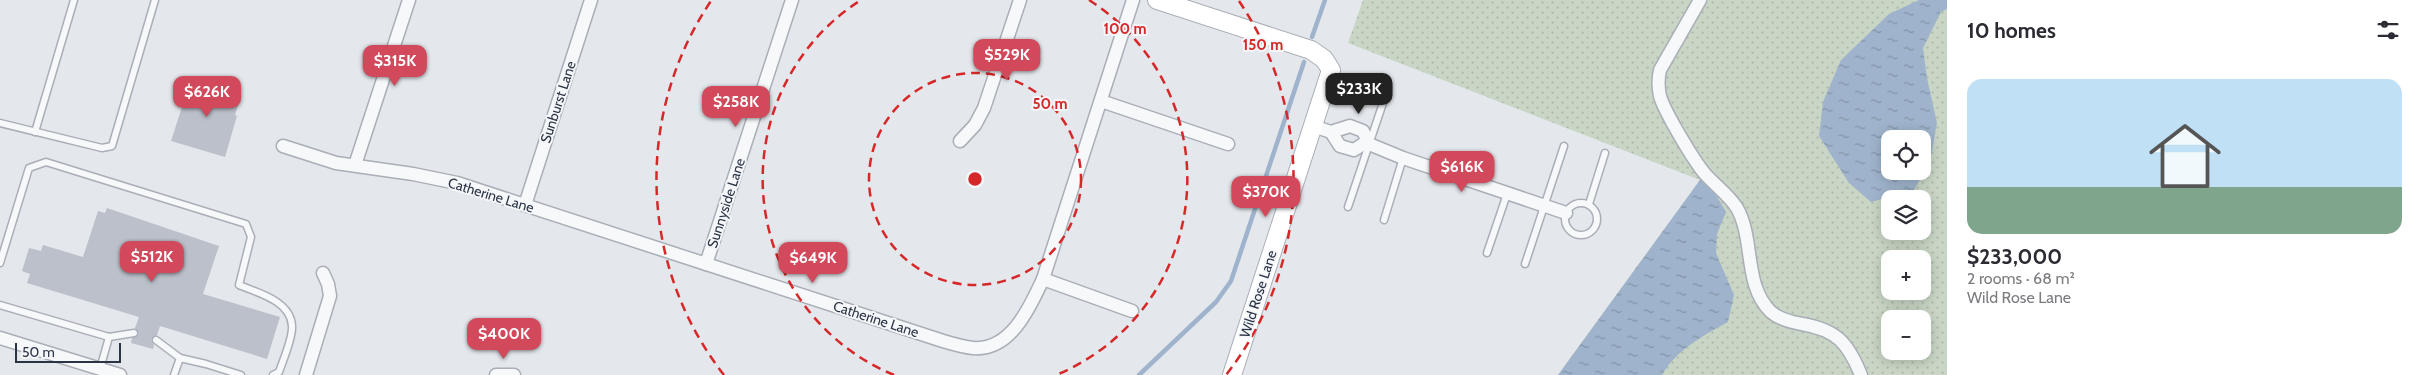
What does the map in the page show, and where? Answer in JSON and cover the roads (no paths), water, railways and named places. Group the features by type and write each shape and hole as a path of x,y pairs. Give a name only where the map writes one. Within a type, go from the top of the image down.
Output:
{"street":[{"path":"355,165 409,0"},
{"name":"Sunburst Lane","path":"525,205 591,0"},
{"name":"Sunnyside Lane","path":"706,264 792,0"},
{"path":"960,141 975,125 984,108 1020,0"},
{"name":"Catherine Lane","path":"283,146 336,163 436,178 525,205 943,341 974,348 989,346 1002,340 1024,318 1044,279 1133,0"},
{"name":"Wild Rose Lane","path":"1157,0 1311,50 1324,59 1331,70 1232,375"},
{"path":"1700,0 1660,70 1658,80 1660,99 1695,160 1737,209 1748,244 1754,282 1764,304 1782,319 1827,330 1837,336 1845,345 1861,375"},
{"path":"1101,101 1228,144"},
{"path":"1313,126 1331,132 1350,126 1363,131 1367,143 1403,158 1566,213"},
{"path":"1331,132 1340,146 1354,150 1367,143"},
{"path":"306,375 330,296 328,284 323,273"},
{"path":"1044,279 1132,311"},
{"path":"0,338 120,375"},
{"path":"496,375 514,375"}],"lane":[{"path":"35,132 74,0"},
{"path":"0,123 102,148 112,146 156,0"},
{"path":"1348,207 1367,143 1388,88"},
{"path":"1526,264 1564,146"},
{"path":"1589,204 1604,153"},
{"path":"1384,220 1403,158"},
{"path":"0,263 29,168 46,162 246,224 251,237 239,285 275,299 290,316 292,327 279,372 273,375"},
{"path":"1487,253 1507,194"},
{"path":"1578,203 1589,204 1598,218 1595,228 1586,235 1576,235 1568,229 1566,213 1568,208 1578,203"},
{"path":"0,305 109,337 134,333"},
{"path":"100,369 109,337"},
{"path":"156,340 180,358 241,375"},
{"path":"174,375 180,358"}],"water":[{"path":"1919,0 1947,0 1947,9 1941,12 1923,48 1927,78 1937,123 1931,156 1931,130 1881,130 1881,180 1920,180 1914,190 1881,190 1881,199 1871,202 1849,183 1819,136 1823,102 1841,60 1889,14"},
{"path":"1700,180 1716,195 1726,212 1717,234 1716,253 1734,295 1728,322 1700,338 1683,351 1662,375 1558,375"}],"waterway":[{"path":"1312,37 1325,0"},
{"path":"1139,375 1216,302 1231,281 1304,62"}]}
